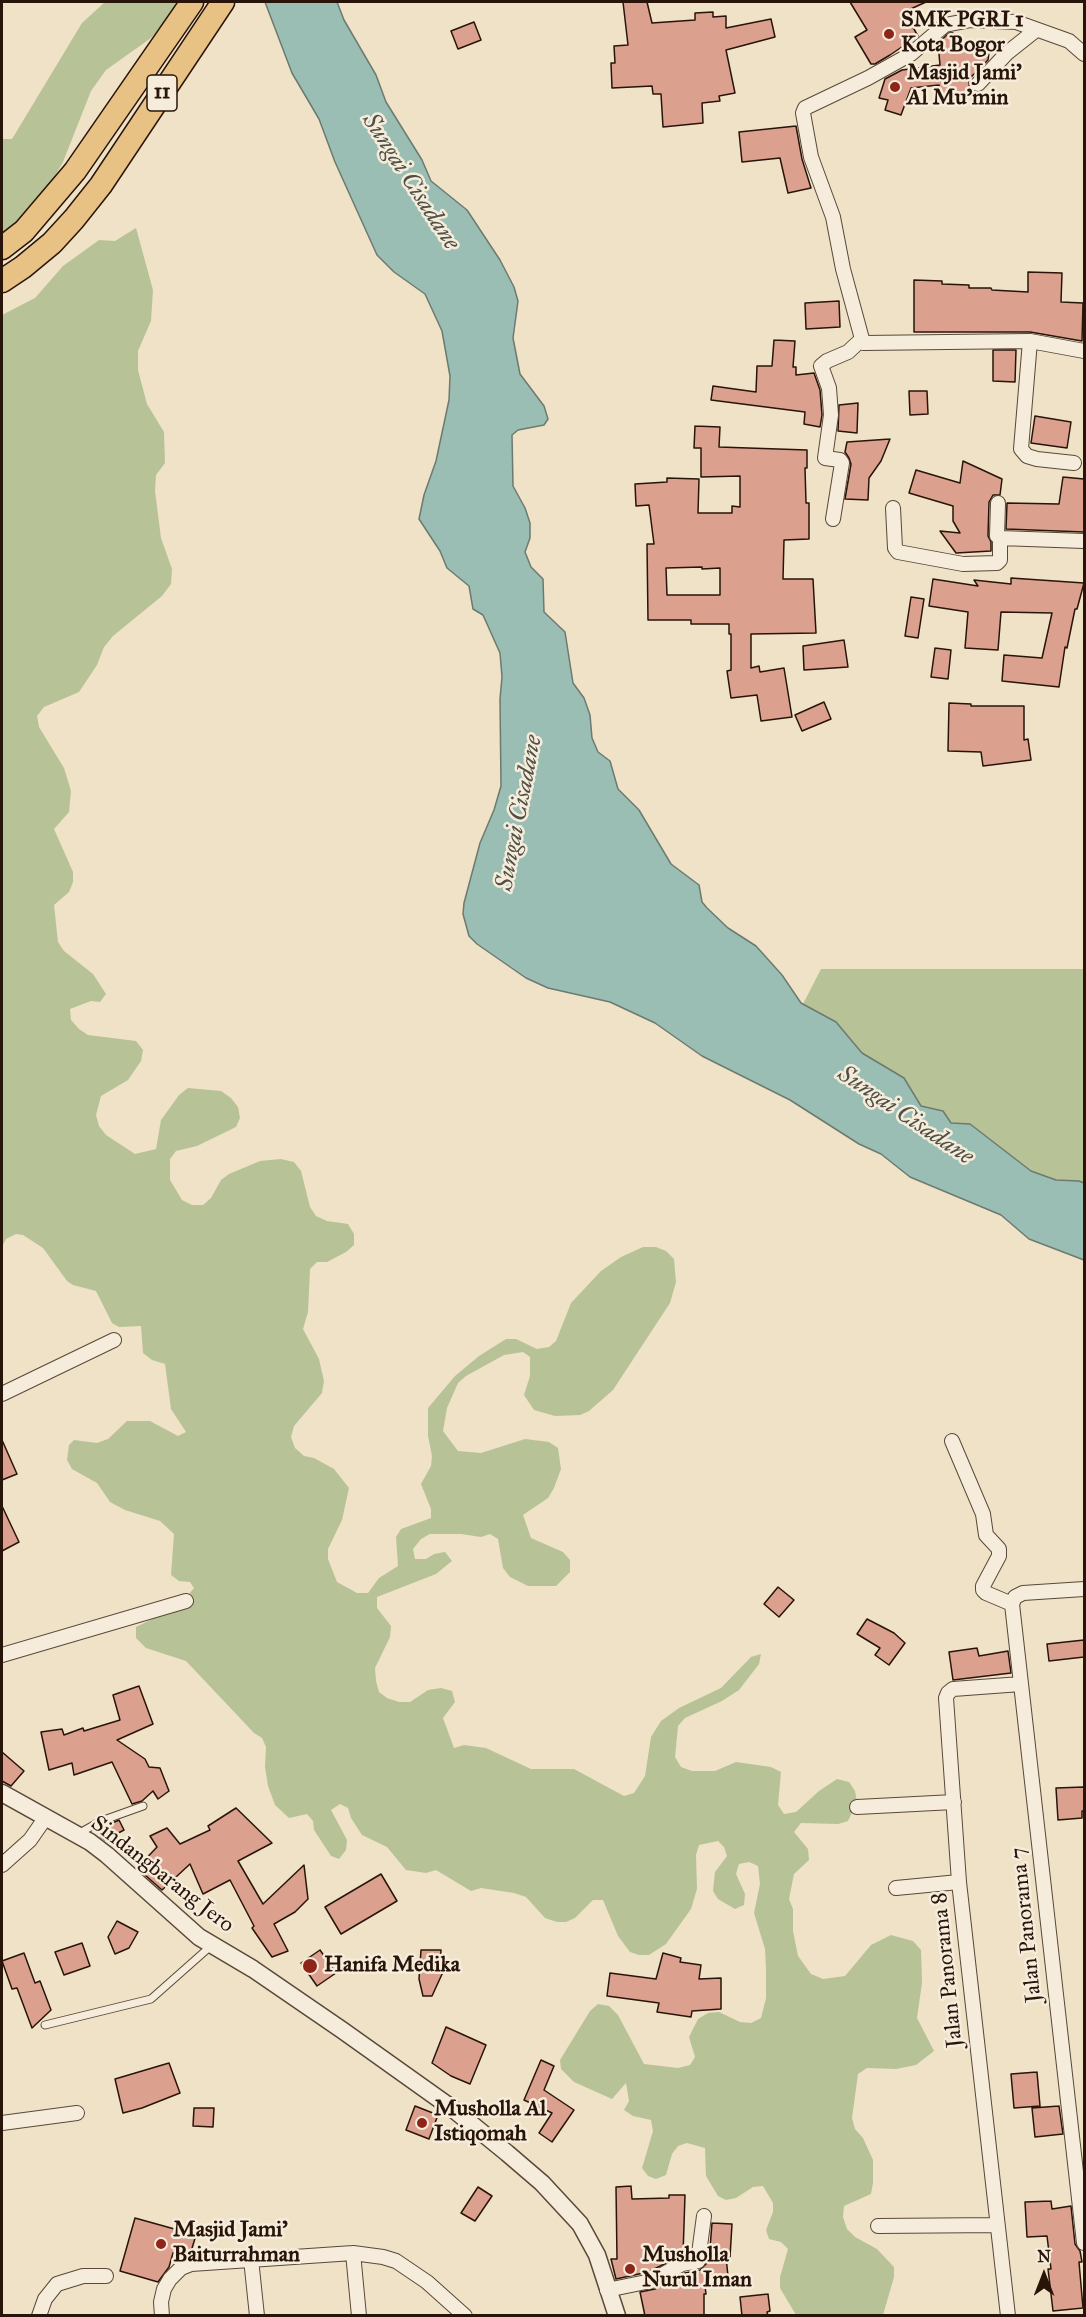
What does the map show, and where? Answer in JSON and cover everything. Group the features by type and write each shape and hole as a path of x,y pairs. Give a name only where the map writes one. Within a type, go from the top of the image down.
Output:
{"highway":[{"name":"11","path":"2,248 24,231 75,171 192,2"},
{"name":"11","path":"2,281 52,243 101,185 223,2"}],"street":[{"path":"1084,54 1069,41 1016,22 971,20 945,25 911,54 868,78 805,108 803,113 811,157 833,217 843,269 862,339 868,344 1030,341 1084,351"},
{"path":"978,84 1007,53 1036,30"},
{"path":"833,519 842,463 840,460 825,458 831,415 829,388 820,366 848,352 862,339"},
{"path":"1030,341 1021,449 1027,456 1037,459 1074,463"},
{"path":"893,508 895,548 898,552 963,564 997,563 1000,560 1000,538 997,536 998,503"},
{"path":"1000,538 1084,541"},
{"path":"2,1394 114,1340"},
{"path":"952,1441 983,1514 986,1535 999,1549 999,1556 983,1590 1012,1604 1015,1597 1023,1593 1084,1589"},
{"path":"2,1655 186,1601"},
{"name":"Jalan Panorama 7","path":"1012,1604 1084,2242"},
{"name":"Jalan Panorama 8","path":"1008,2316 959,1882 946,1698 953,1689 1021,1684"},
{"name":"Sindangbarang Jero","path":"2,1793 107,1855 164,1907 212,1945 253,1969 428,2091 477,2128 542,2183 580,2224 590,2240 617,2316"},
{"path":"858,1807 954,1802"},
{"path":"2,1864 30,1840 46,1817"},
{"path":"896,1888 959,1882"},
{"path":"2,2123 77,2113"},
{"path":"607,2290 651,2281 682,2264 698,2262 704,2216"},
{"path":"878,2226 997,2225"},
{"path":"353,2253 359,2316"},
{"path":"162,2316 161,2302 164,2289 181,2268 191,2264 353,2253 396,2261 427,2282 460,2313"},
{"path":"251,2259 258,2316"},
{"path":"39,2316 45,2299 57,2284 83,2276 106,2276"}],"lane":[{"path":"76,1835 102,1821 143,1806"},
{"path":"45,2025 151,1999 212,1945"}],"green space":[{"path":"105,2 181,2 151,38 106,70 91,91 63,162 37,207 2,239 2,139 12,139 82,23"},
{"path":"136,228 153,290 151,321 138,351 138,370 147,404 164,432 165,463 156,475 155,491 161,538 172,569 171,584 162,596 113,636 104,647 97,665 79,692 44,707 37,716 39,727 64,768 71,791 69,812 54,829 73,872 73,882 69,892 54,905 58,942 64,951 93,974 106,994 100,1002 91,1001 70,1009 71,1020 88,1035 136,1041 143,1050 141,1061 128,1080 101,1096 96,1115 99,1126 106,1135 135,1154 156,1149 161,1120 179,1095 188,1088 221,1091 238,1107 240,1118 236,1127 197,1146 176,1151 170,1159 170,1180 182,1200 192,1205 203,1205 211,1198 221,1180 229,1174 260,1161 281,1159 294,1162 301,1171 310,1207 316,1216 327,1221 348,1224 354,1234 354,1245 346,1252 327,1262 317,1262 310,1269 308,1312 303,1329 319,1359 324,1381 322,1393 294,1426 291,1437 295,1448 304,1456 314,1458 334,1469 349,1488 342,1520 328,1549 328,1559 337,1582 357,1593 368,1593 379,1578 398,1566 396,1537 401,1529 431,1518 431,1509 421,1484 431,1466 432,1456 428,1436 428,1408 455,1376 479,1356 506,1339 516,1339 537,1349 549,1347 556,1341 571,1303 601,1271 621,1257 643,1247 656,1247 666,1251 674,1259 676,1282 670,1303 613,1390 589,1411 580,1415 555,1416 534,1410 524,1395 530,1376 530,1357 523,1352 504,1355 466,1376 458,1383 447,1408 443,1431 458,1451 481,1453 525,1439 549,1442 558,1448 561,1469 554,1488 548,1498 523,1515 531,1538 563,1552 570,1560 570,1572 556,1586 528,1586 510,1577 503,1568 498,1539 490,1534 481,1537 461,1534 430,1534 421,1539 413,1549 415,1559 426,1559 434,1554 445,1552 452,1561 436,1574 377,1597 377,1608 391,1626 390,1637 375,1668 376,1681 379,1692 399,1702 410,1702 428,1690 441,1688 452,1691 455,1702 443,1718 454,1748 464,1745 486,1748 531,1769 574,1769 624,1796 634,1793 645,1776 651,1737 661,1721 679,1708 721,1688 751,1657 761,1654 759,1664 739,1690 722,1701 685,1718 678,1726 675,1757 681,1767 692,1771 715,1771 736,1762 771,1767 781,1772 778,1805 784,1814 796,1812 819,1791 837,1779 849,1782 855,1791 857,1802 848,1821 838,1824 801,1823 794,1832 808,1849 809,1860 794,1874 789,1899 793,1909 793,1931 798,1956 811,1974 823,1979 845,1976 871,1945 891,1935 913,1941 921,1950 922,1983 917,2018 934,2051 916,2065 896,2069 867,2068 858,2074 852,2118 855,2129 863,2138 873,2160 873,2183 871,2194 844,2206 843,2217 847,2229 855,2237 877,2249 894,2267 894,2277 883,2315 796,2315 780,2288 780,2277 788,2249 781,2242 769,2239 766,2230 773,2212 773,2203 763,2186 753,2187 736,2198 726,2200 718,2196 706,2176 705,2148 687,2143 678,2146 672,2154 666,2175 656,2179 648,2176 642,2168 653,2131 651,2120 633,2116 624,2110 629,2101 626,2083 612,2099 574,2082 561,2069 560,2060 590,2011 598,2004 609,2006 618,2015 644,2064 678,2068 690,2065 695,2057 689,2037 698,2019 708,2013 719,2012 740,2022 751,2023 761,2018 766,1998 766,1969 765,1949 754,1913 760,1884 758,1866 749,1862 739,1864 736,1874 745,1894 744,1905 735,1909 718,1899 713,1891 715,1872 727,1856 724,1847 718,1841 699,1845 696,1855 697,1889 691,1909 666,1944 649,1955 639,1955 630,1952 618,1936 603,1900 593,1900 575,1918 566,1922 557,1922 545,1918 526,1897 481,1888 471,1891 436,1870 426,1873 406,1870 387,1847 362,1835 351,1818 348,1808 340,1804 331,1810 347,1840 346,1850 339,1859 331,1856 314,1830 313,1821 307,1814 289,1818 275,1805 268,1786 265,1767 266,1747 262,1738 254,1733 186,1661 146,1648 136,1638 136,1627 179,1606 194,1588 190,1582 179,1581 171,1575 174,1534 160,1521 125,1510 110,1502 97,1483 72,1469 67,1460 69,1445 74,1440 97,1443 108,1439 127,1421 150,1421 178,1436 186,1432 171,1409 165,1364 152,1360 143,1353 141,1326 119,1327 112,1323 96,1291 73,1285 67,1281 43,1248 23,1235 16,1234 6,1239 2,1247 2,315 35,298 63,266 99,240 115,241"},
{"path":"821,969 1084,969 1084,1183 1056,1180 1031,1171 970,1124 951,1123 943,1111 921,1106 904,1078 862,1053 836,1022 803,1004"}],"water":[{"name":"Sungai Cisadane","path":"265,2 337,2 344,20 376,75 386,102 422,160 431,181 467,210 500,260 514,287 518,301 513,338 520,374 544,406 548,419 544,425 518,430 512,435 513,486 530,523 530,538 525,552 531,567 543,579 544,612 565,632 573,683 584,698 590,715 592,738 598,752 610,761 618,789 639,810 671,864 699,885 702,902 707,908 728,928 756,946 782,975 801,1003 836,1022 862,1053 904,1078 921,1106 943,1111 951,1123 970,1124 1031,1171 1056,1180 1084,1183 1084,1260 1029,1239 1001,1215 910,1177 881,1154 859,1144 790,1100 702,1056 655,1023 610,1002 548,988 526,978 469,936 463,914 464,903 480,843 501,786 502,677 500,653 483,615 473,609 469,586 447,568 440,551 419,519 424,495 436,461 449,400 450,376 442,331 425,294 394,272 377,255 335,162 319,119 292,73"}],"building":[{"path":"623,2 647,2 652,23 695,20 695,13 713,12 713,17 726,16 726,28 771,19 775,37 726,50 735,93 719,96 720,101 702,103 703,123 663,127 661,94 653,94 652,86 612,88 611,63 615,63 614,46 628,45"},
{"name":"SMK PGRI 1 Kota Bogor","path":"850,2 926,2 904,12 918,36 875,64 871,64 855,37 867,30"},
{"path":"474,22 481,40 458,49 451,31"},
{"path":"949,33 953,33 954,41 990,45 988,60 969,81 970,96 940,97 939,85 911,88 901,115 885,110 888,100 879,98 885,79 902,70 940,65 938,43"},
{"path":"796,126 802,159 811,188 788,193 780,158 742,162 739,132"},
{"path":"1028,272 1062,273 1061,302 1083,303 1082,341 1030,332 914,332 914,280 942,281 942,284 969,285 969,288 1028,292"},
{"path":"839,301 840,327 806,329 805,303"},
{"path":"774,340 795,341 793,367 796,367 796,375 814,373 820,390 822,415 820,427 804,424 805,412 711,400 713,386 756,392 757,366 772,366"},
{"path":"993,350 1016,350 1015,382 993,381"},
{"path":"909,391 927,391 928,414 910,415"},
{"path":"858,403 857,433 838,431 839,405"},
{"path":"1035,416 1071,422 1067,448 1031,443"},
{"path":"695,426 720,427 719,447 807,450 807,468 805,468 806,503 809,503 809,539 784,540 783,579 813,579 816,633 751,634 751,668 759,666 760,672 784,668 792,717 761,721 757,695 731,698 727,671 731,670 729,624 691,624 691,620 648,620 647,544 654,544 649,505 636,506 635,484 667,482 667,478 699,479 698,513 732,513 732,506 740,507 740,476 701,477 701,448 694,448","holes":["702,567 702,569 720,568 720,595 667,595 666,568"]},
{"path":"890,439 881,461 869,478 868,500 845,499 851,464 845,452 847,442"},
{"path":"963,461 1002,479 1000,495 993,495 989,502 988,536 991,551 956,553 940,531 960,533 953,521 953,506 909,493 916,470 960,483"},
{"path":"1063,477 1084,479 1084,532 1006,529 1007,503 1059,504"},
{"path":"1011,578 1084,583 1077,609 1075,609 1067,648 1065,647 1059,687 1002,681 1004,655 1042,658 1052,613 1001,612 998,650 965,648 968,612 929,606 933,579 978,586 974,580 1011,584"},
{"path":"911,597 924,599 918,638 905,636"},
{"path":"844,640 848,667 804,670 803,646"},
{"path":"935,648 951,650 948,679 931,677"},
{"path":"824,702 831,719 802,731 795,715"},
{"path":"949,703 971,704 971,706 1024,706 1024,740 1028,739 1031,760 983,766 981,752 948,751"},
{"path":"2,1440 17,1474 2,1480"},
{"path":"2,1506 19,1542 2,1551"},
{"path":"778,1587 794,1600 779,1617 764,1604"},
{"path":"867,1619 894,1633 905,1643 889,1665 875,1655 880,1648 857,1634"},
{"path":"1084,1640 1084,1657 1049,1661 1047,1644"},
{"path":"977,1648 979,1656 1008,1651 1011,1673 953,1680 949,1652"},
{"path":"139,1686 153,1724 117,1740 145,1759 149,1767 160,1768 169,1791 158,1799 153,1791 142,1801 132,1804 112,1762 74,1775 72,1763 49,1770 41,1732 62,1729 64,1735 83,1728 84,1731 120,1720 113,1695"},
{"path":"2,1752 24,1771 11,1786 2,1781"},
{"path":"1084,1787 1082,1818 1058,1820 1056,1788"},
{"path":"236,1808 272,1843 238,1861 263,1904 304,1865 308,1899 295,1912 274,1924 288,1951 272,1957 252,1928 254,1926 230,1880 203,1894 190,1864 162,1890 137,1868 157,1847 150,1836 167,1828 180,1844 210,1830 208,1826"},
{"path":"119,1820 124,1830 105,1840 101,1837 97,1830"},
{"path":"381,1874 397,1901 341,1934 325,1907"},
{"path":"117,1921 138,1932 129,1948 115,1954 108,1937"},
{"path":"82,1943 90,1966 64,1975 55,1952"},
{"path":"320,1950 336,1973 317,1986 301,1963"},
{"path":"421,1950 441,1950 440,1965 443,1967 443,1972 432,1996 423,1996 419,1979"},
{"path":"24,1953 35,1983 40,1981 51,2010 32,2028 17,1988 12,1989 2,1961"},
{"path":"663,1953 681,1958 680,1962 701,1965 699,1979 721,1978 721,2009 692,2011 691,2017 657,2012 659,2003 607,1996 610,1973 656,1979"},
{"path":"446,2027 486,2045 470,2084 451,2076 432,2063"},
{"path":"541,2060 554,2066 544,2090 574,2110 552,2142 539,2133 552,2113 524,2100"},
{"path":"169,2063 180,2093 123,2113 115,2079"},
{"path":"1037,2072 1040,2106 1014,2108 1011,2074"},
{"name":"Musholla Al Istiqomah","path":"415,2106 438,2115 429,2139 406,2130"},
{"path":"1059,2106 1063,2134 1035,2137 1032,2108"},
{"path":"194,2108 214,2108 213,2127 193,2126"},
{"path":"631,2186 632,2199 685,2195 683,2255 648,2272 616,2279 611,2259 617,2259 616,2187"},
{"path":"478,2187 492,2196 475,2221 461,2213"},
{"path":"1051,2201 1052,2209 1071,2206 1075,2244 1080,2251 1082,2262 1079,2262 1083,2308 1053,2311 1047,2236 1027,2237 1025,2202"},
{"name":"Masjid Jami' Baiturrahman","path":"135,2218 196,2235 190,2255 185,2257 173,2253 169,2267 158,2282 120,2271"},
{"path":"712,2223 732,2224 730,2257 726,2257 728,2276 704,2278 706,2294 704,2294 704,2316 645,2316 640,2292 655,2289 685,2273 700,2270 709,2261"},
{"path":"768,2294 770,2311 767,2312 768,2316 742,2316 740,2297"}],"place":[{"name":"SMK PGRI 1 Kota Bogor","path":"889,34"},
{"name":"Masjid Jami' Al Mu'min","path":"895,87"},
{"name":"Hanifa Medika","path":"310,1966"},
{"name":"Musholla Al Istiqomah","path":"422,2123"},
{"name":"Masjid Jami' Baiturrahman","path":"161,2244"},
{"name":"Musholla Nurul Iman","path":"630,2269"}]}
